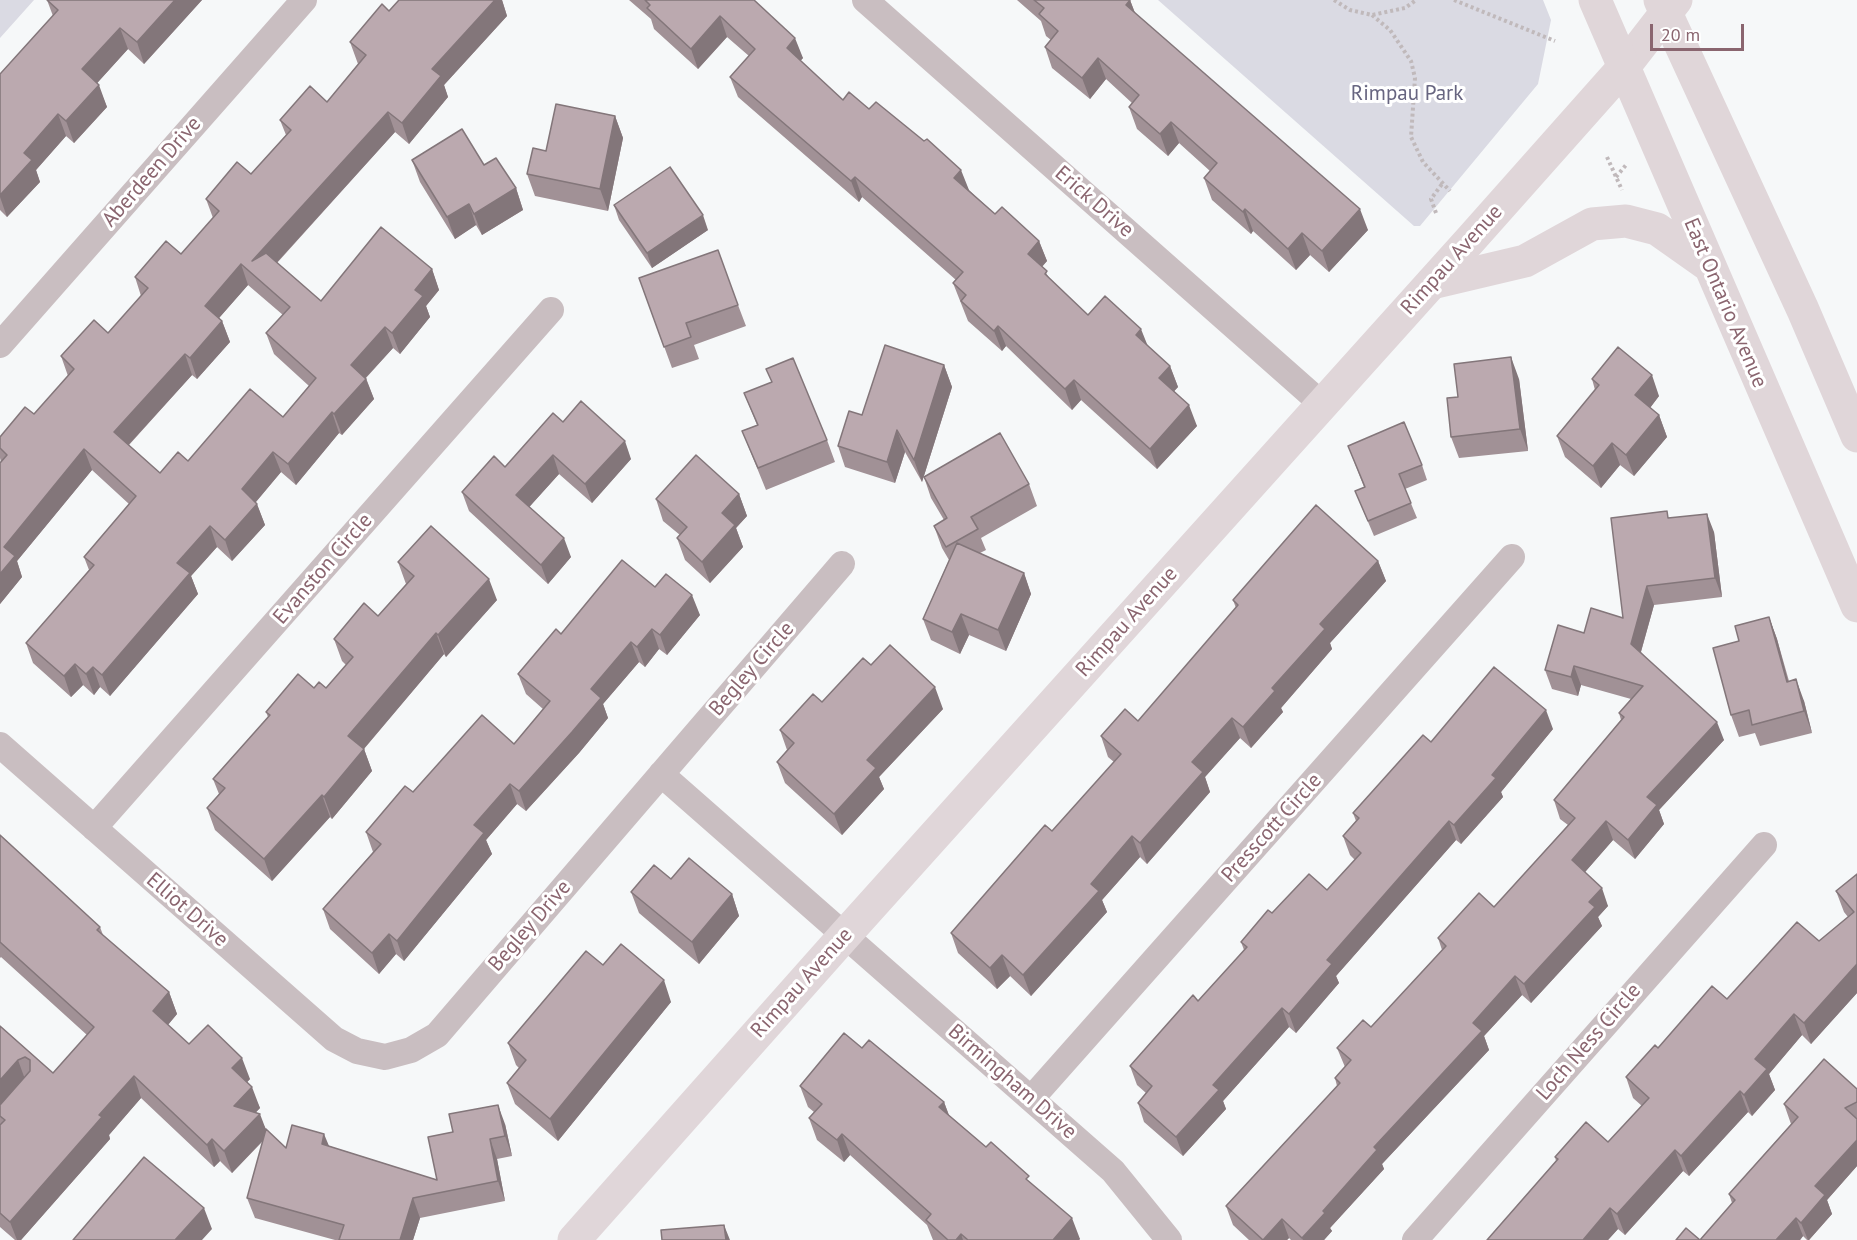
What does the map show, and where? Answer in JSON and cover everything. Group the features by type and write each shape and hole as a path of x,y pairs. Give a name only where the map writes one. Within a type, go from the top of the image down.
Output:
{"main road":[{"name":"East Ontario Avenue","path":"1595,0 1857,606"},
{"name":"Rimpau Avenue","path":"574,1240 1624,67 1667,5"},
{"path":"1667,5 1857,436"},
{"path":"1432,282 1525,261 1592,224 1626,221 1658,229 1708,265"}],"street":[{"name":"Aberdeen Drive","path":"0,345 304,0"},
{"name":"Erick Drive","path":"865,0 1323,405"},
{"name":"Evanston Circle","path":"94,828 551,310"},
{"name":"Presscott Circle","path":"1031,1099 1512,557"},
{"name":"Begley Circle","path":"661,774 842,564"},
{"name":"Elliot Drive","path":"0,745 334,1039 357,1051 385,1057"},
{"name":"Birmingham Drive","path":"661,774 1113,1171 1169,1240"},
{"name":"Begley Drive","path":"385,1057 411,1050 438,1035 661,774"},
{"name":"Loch Ness Circle","path":"1415,1240 1764,845"}],"path":[{"path":"1334,0 1350,10 1372,15 1389,14 1405,8 1416,0"},
{"path":"1454,0 1555,41"},
{"path":"1372,15 1390,30 1411,61 1415,78 1410,137 1424,162 1450,192"},
{"path":"1607,157 1625,197"},
{"path":"1616,177 1626,165"},
{"path":"1436,213 1431,199 1442,184"}],"green space":[{"path":"0,0 34,0 0,38"},
{"name":"Rimpau Park","path":"1158,0 1543,0 1551,20 1538,84 1420,226 1414,226"}],"building":[{"path":"47,0 175,0 137,42 120,28 82,69 99,85 66,121 58,114 24,153 32,160 0,195 0,74 58,10"},
{"path":"399,0 495,0 432,69 441,76 402,123 388,112 252,261 266,253 321,301 381,227 432,269 415,290 423,296 392,333 385,327 351,365 366,379 334,414 332,412 288,464 273,452 242,489 257,504 225,540 210,526 177,563 190,573 102,675 93,667 86,674 75,664 64,676 26,643 94,565 84,557 136,496 84,449 4,547 15,556 0,574 0,463 7,455 0,448 0,437 25,407 34,414 74,369 61,356 94,320 108,333 148,288 135,277 166,241 181,254 219,211 206,199 237,162 251,174 291,130 280,120 310,86 327,102 366,55 350,42 382,4 389,11","holes":["241,264 290,307 266,333 316,378 283,417 250,389 188,461 178,452 160,473 114,432 185,354 190,358 222,321 205,306"]},
{"path":"645,0 754,0 795,38 787,48 843,100 849,92 869,109 876,102 924,141 927,139 961,170 954,178 995,214 1002,207 1039,241 1028,254 1047,271 1045,274 1088,315 1105,296 1141,329 1136,335 1170,366 1159,378 1189,405 1150,449 1074,380 1065,389 998,326 994,331 961,301 966,295 953,283 963,272 855,177 851,181 730,77 755,49 720,16 691,49 647,8 650,5"},
{"path":"1034,0 1130,0 1126,5 1360,209 1322,251 1302,233 1288,249 1245,209 1243,212 1204,178 1217,163 1171,122 1160,134 1129,107 1139,95 1098,58 1082,78 1045,47 1058,31 1039,14 1044,8"},
{"path":"556,104 615,116 600,189 527,174 533,148 546,151"},
{"path":"462,129 484,165 496,158 516,188 474,214 469,204 447,217 412,160"},
{"path":"670,167 703,215 647,253 614,205"},
{"path":"718,250 738,305 686,323 691,337 664,347 639,278"},
{"path":"885,345 944,365 914,460 897,430 887,462 838,446 849,411 862,415"},
{"path":"1618,347 1652,375 1635,395 1659,415 1626,455 1612,443 1593,466 1557,436 1599,385 1592,379"},
{"path":"1511,357 1520,429 1451,437 1447,398 1458,397 1454,364"},
{"path":"793,358 827,440 758,468 742,431 758,425 744,393 772,382 766,369"},
{"path":"581,401 625,441 585,484 553,455 516,495 564,538 541,565 462,492 494,456 505,467 553,413 563,422"},
{"path":"1404,422 1422,465 1399,474 1411,503 1368,521 1355,491 1365,487 1348,446"},
{"path":"1000,433 1029,484 971,517 978,529 946,547 934,526 947,518 924,477"},
{"path":"696,455 739,494 722,513 735,525 702,562 677,538 687,527 656,499"},
{"path":"1316,505 1378,561 1320,624 1325,629 1272,688 1275,691 1243,727 1232,718 1192,762 1203,772 1140,843 1132,836 1091,884 1099,891 1023,975 1002,955 990,968 951,933 1045,825 1052,831 1121,754 1101,736 1125,709 1138,721 1238,605 1233,600"},
{"path":"1667,511 1668,518 1707,514 1715,578 1647,586 1631,644 1717,722 1647,797 1657,805 1628,840 1606,821 1572,860 1602,888 1589,902 1595,907 1524,984 1515,976 1473,1023 1482,1031 1374,1147 1377,1150 1302,1238 1282,1219 1263,1240 1226,1206 1340,1083 1335,1078 1351,1060 1337,1048 1363,1020 1371,1027 1446,946 1438,938 1479,893 1494,907 1575,818 1554,800 1624,717 1619,713 1643,686 1574,666 1571,677 1545,670 1558,625 1584,633 1591,608 1623,618 1611,518"},
{"path":"431,526 489,579 438,635 436,633 348,736 364,749 324,797 322,795 264,859 207,808 225,788 213,779 270,715 266,712 298,674 314,688 319,682 326,688 353,657 334,639 364,603 378,616 414,576 398,562"},
{"path":"957,543 1024,573 998,630 961,614 952,632 923,619"},
{"path":"622,560 655,587 666,574 692,595 660,635 652,629 637,647 631,642 591,689 601,698 519,791 510,784 474,825 484,833 397,941 389,934 372,953 323,909 381,844 366,832 405,786 413,792 482,715 514,744 550,701 518,674 556,629 561,634"},
{"path":"1769,617 1787,682 1796,679 1804,711 1752,725 1749,710 1731,715 1713,648 1739,641 1735,626"},
{"path":"890,645 935,687 867,760 876,768 834,814 777,762 794,743 780,730 813,694 822,702 863,658 871,665"},
{"path":"1494,667 1546,710 1492,775 1496,778 1454,825 1449,821 1327,960 1332,964 1289,1014 1282,1008 1213,1085 1219,1090 1176,1137 1138,1103 1152,1086 1130,1066 1193,995 1198,1001 1247,947 1241,942 1268,910 1272,913 1309,874 1327,890 1361,853 1343,836 1359,818 1353,813 1423,735 1431,742"},
{"path":"0,835 100,927 97,930 169,992 153,1011 189,1044 208,1025 242,1058 232,1068 252,1087 234,1106 260,1114 224,1151 212,1139 207,1145 134,1076 99,1115 102,1117 10,1222 0,1213 0,1125 5,1120 0,1116 0,1105 30,1071 30,1060 25,1057 18,1060 0,1080 0,1026 53,1073 94,1027 0,942"},
{"path":"689,858 732,894 692,942 631,892 654,865 671,879"},
{"path":"1857,874 1857,964 1804,1023 1794,1014 1755,1059 1767,1069 1744,1095 1740,1091 1681,1156 1675,1150 1617,1214 1610,1208 1583,1240 1487,1240 1558,1159 1555,1157 1586,1122 1608,1142 1649,1098 1626,1077 1655,1045 1658,1048 1712,986 1727,999 1797,922 1819,941 1854,912 1836,891"},
{"path":"621,944 664,980 550,1119 507,1083 526,1060 508,1043 586,951 603,965"},
{"path":"844,1033 862,1048 869,1040 944,1102 939,1107 986,1147 991,1142 1029,1176 1026,1179 1072,1218 1053,1240 968,1240 961,1234 956,1240 948,1240 926,1220 931,1214 842,1134 837,1140 809,1118 822,1104 800,1086"},
{"path":"1824,1059 1857,1089 1857,1102 1845,1108 1857,1119 1857,1140 1815,1186 1825,1195 1801,1223 1796,1218 1776,1240 1700,1240 1735,1200 1729,1194 1798,1117 1784,1104"},
{"path":"498,1105 505,1136 490,1139 498,1181 413,1198 400,1240 339,1240 344,1225 247,1198 266,1129 286,1148 292,1125 324,1134 322,1144 437,1180 428,1137 453,1132 449,1114"},
{"path":"144,1157 204,1208 175,1240 73,1240"},
{"path":"724,1225 726,1240 662,1240 661,1230"},
{"path":"1686,1228 1700,1240 1676,1240"}]}
